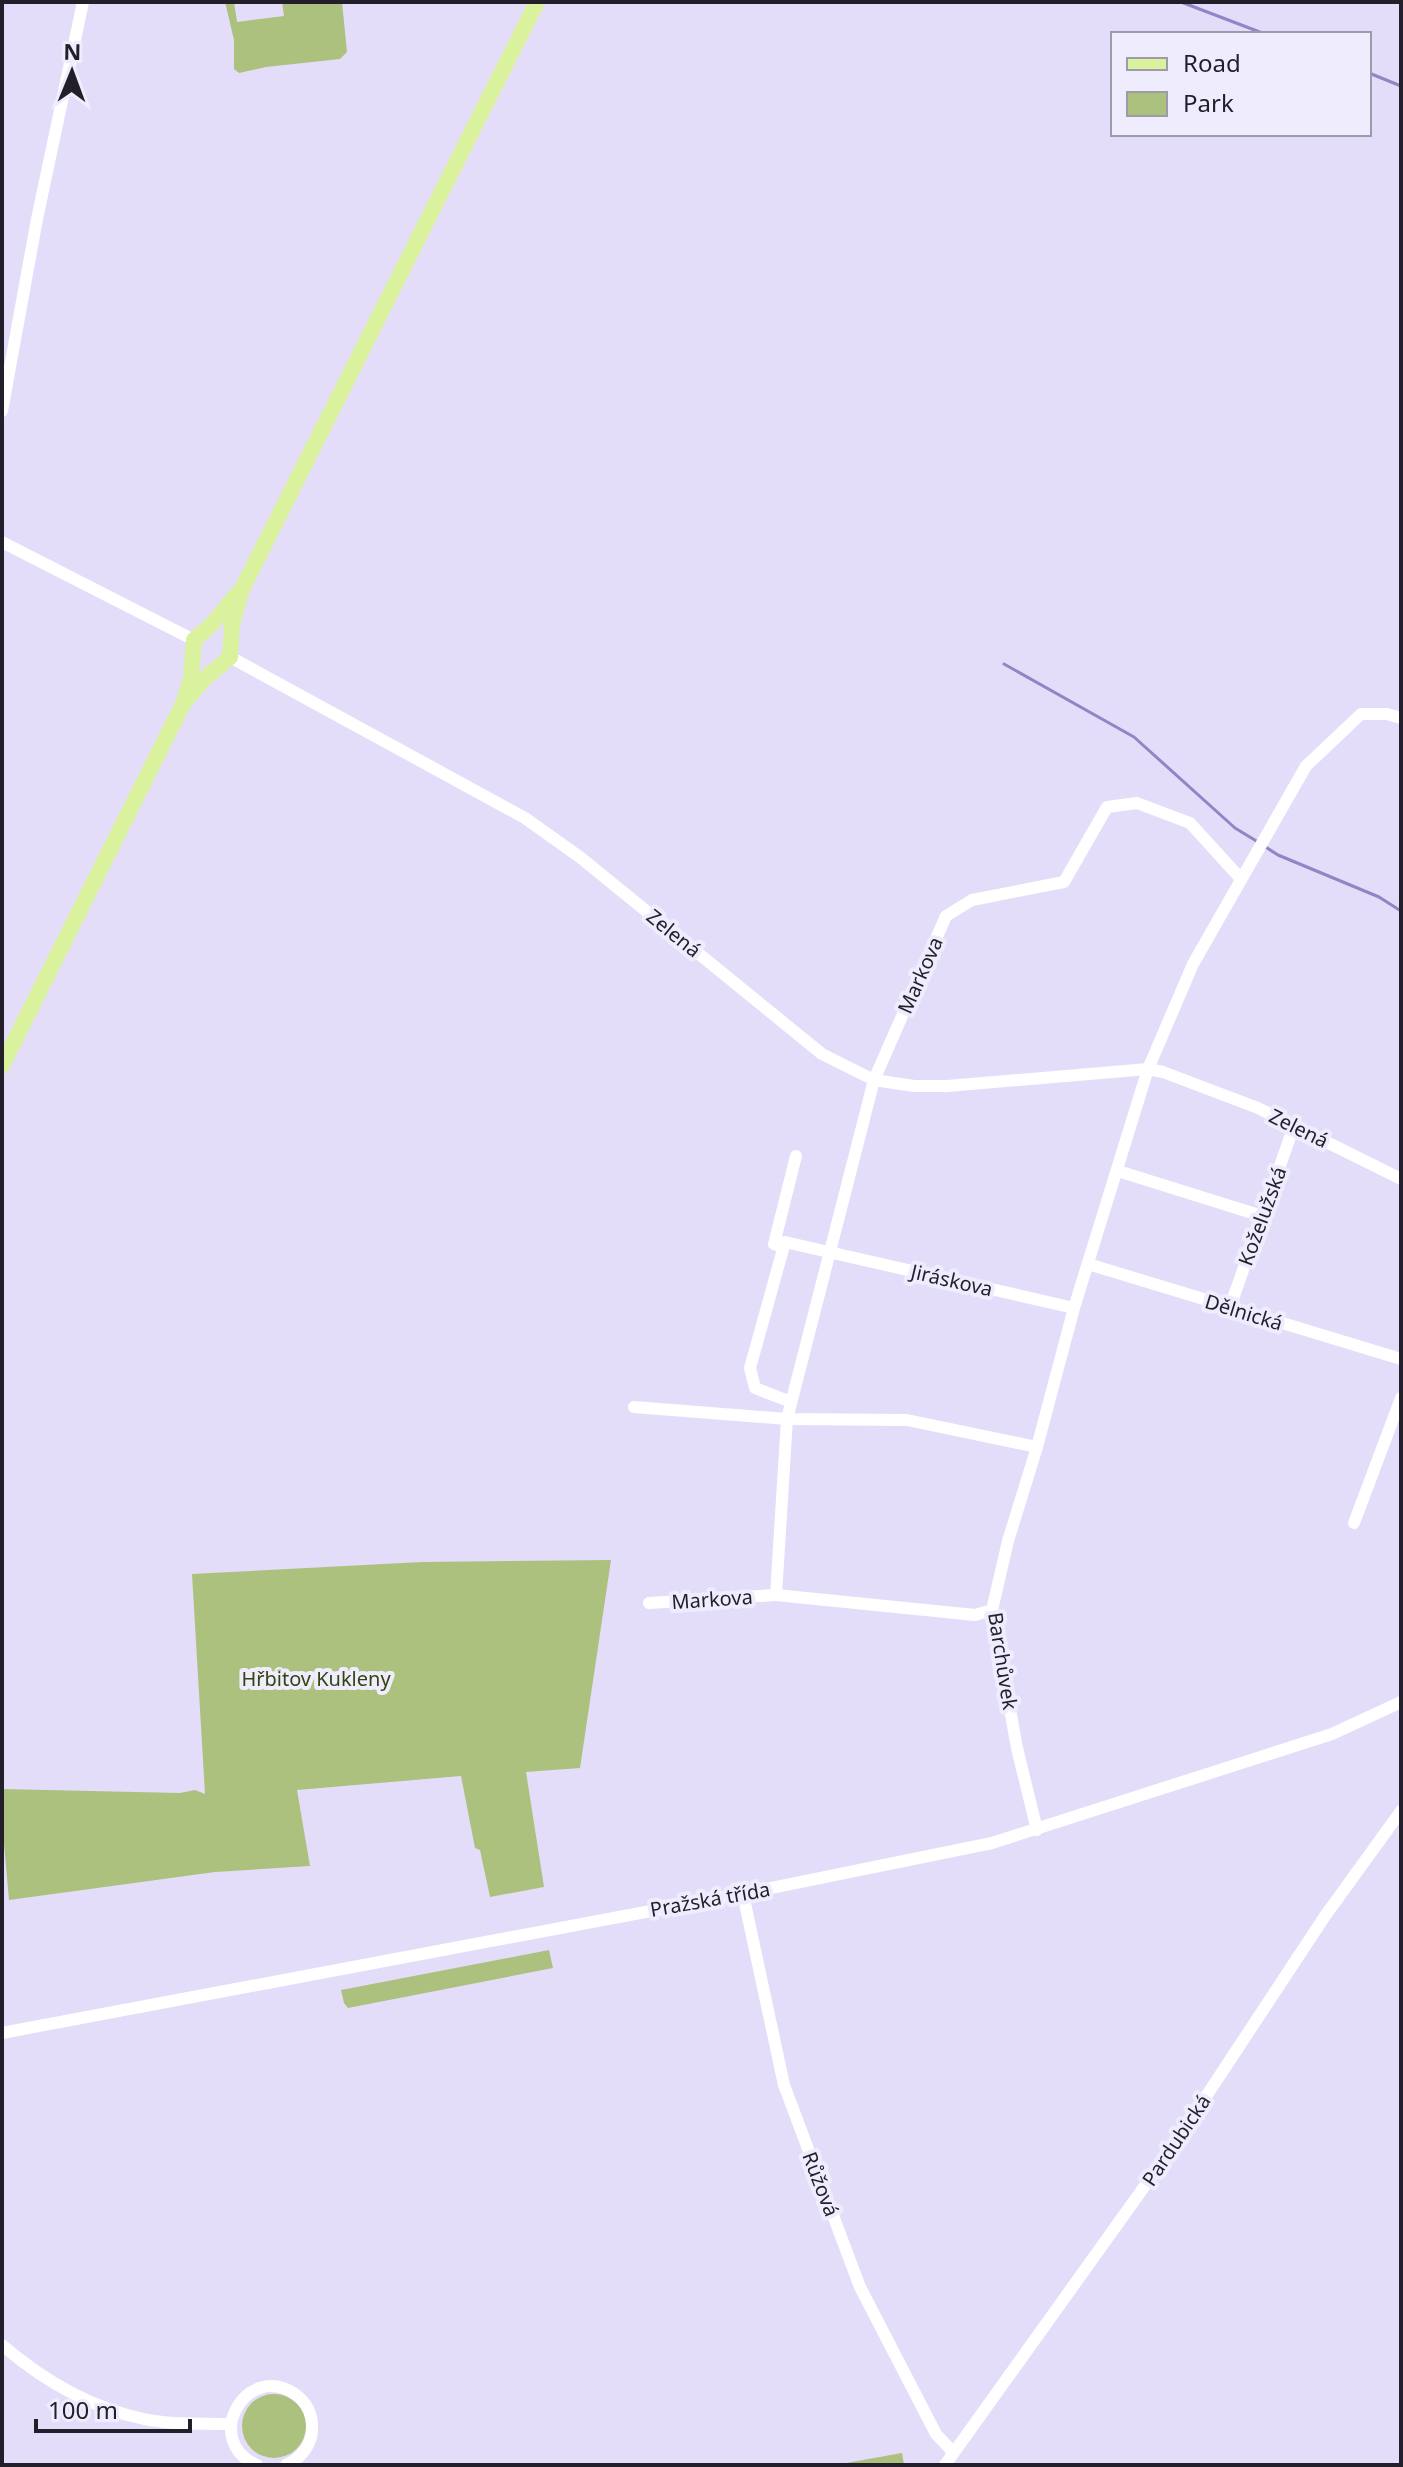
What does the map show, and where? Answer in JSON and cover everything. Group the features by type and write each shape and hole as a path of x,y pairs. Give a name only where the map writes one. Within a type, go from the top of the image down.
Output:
{"main road":[{"path":"183,704 227,656 242,589 537,2"},
{"path":"2,1066 183,704 198,636 242,589"},
{"path":"198,636 220,631 227,656"},
{"path":"194,658 202,666 227,656"}],"street":[{"path":"2,411 37,219 83,2"},
{"path":"2,542 198,636"},
{"name":"Zelená","path":"227,656 525,818 604,876 822,1054 874,1080 914,1086 947,1086 1148,1069 1177,1076 1258,1108 1401,1179"},
{"path":"634,1407 787,1419 907,1420 1038,1442 1074,1308 1148,1069 1193,964 1306,766 1361,714 1387,714 1401,718"},
{"name":"Markova","path":"776,1595 787,1419 791,1402 874,1080 946,916 972,900 1064,882 1107,807 1137,803 1190,823 1241,879"},
{"name":"Koželužská","path":"1230,1307 1294,1126"},
{"path":"783,1247 774,1244 796,1156"},
{"path":"1118,1171 1262,1216"},
{"path":"791,1402 755,1388 750,1368 785,1242 829,1252"},
{"name":"Jiráskova","path":"829,1252 1074,1308"},
{"name":"Dělnická","path":"1088,1264 1401,1359"},
{"path":"1354,1523 1401,1398"},
{"name":"Barchůvek","path":"1037,1830 1017,1748 992,1610 1008,1541 1038,1442"},
{"name":"Markova","path":"649,1603 776,1595 975,1615 992,1610"},
{"name":"Pražská třída","path":"2,2033 939,1855 1037,1830 1332,1734 1401,1702"},
{"name":"Pardubická","path":"945,2465 1172,2148 1325,1916 1401,1811"},
{"name":"Růžová","path":"743,1894 784,2085 860,2287 936,2434 953,2452"},
{"path":"2,2345 39,2374 82,2398 133,2416 172,2422 231,2424"},
{"path":"257,2465 235,2446 231,2424 240,2401 250,2392 275,2387 298,2396 312,2418 313,2431 309,2443 303,2454 291,2464"}],"green space":[{"path":"225,2 234,2 237,22 284,16 282,2 342,2 347,52 340,59 239,73 234,69 234,40"},
{"name":"Hřbitov Kukleny","path":"611,1560 580,1768 526,1772 544,1887 490,1897 480,1850 475,1848 461,1776 297,1790 310,1866 215,1872 9,1900 2,1789 180,1793 195,1790 205,1794 192,1574 422,1562"},
{"path":"549,1950 553,1968 348,2008 341,1990"},
{"path":"274,2394 292,2400 300,2408 306,2426 300,2444 292,2452 274,2458 256,2452 248,2444 242,2426 248,2408 256,2400"},
{"path":"902,2453 904,2465 835,2465"}],"waterway":[{"path":"1181,2 1260,32"},
{"path":"1371,74 1401,86"},
{"path":"1004,664 1134,737 1235,828 1258,842"},
{"path":"1264,846 1278,855 1379,897 1401,911"}]}
